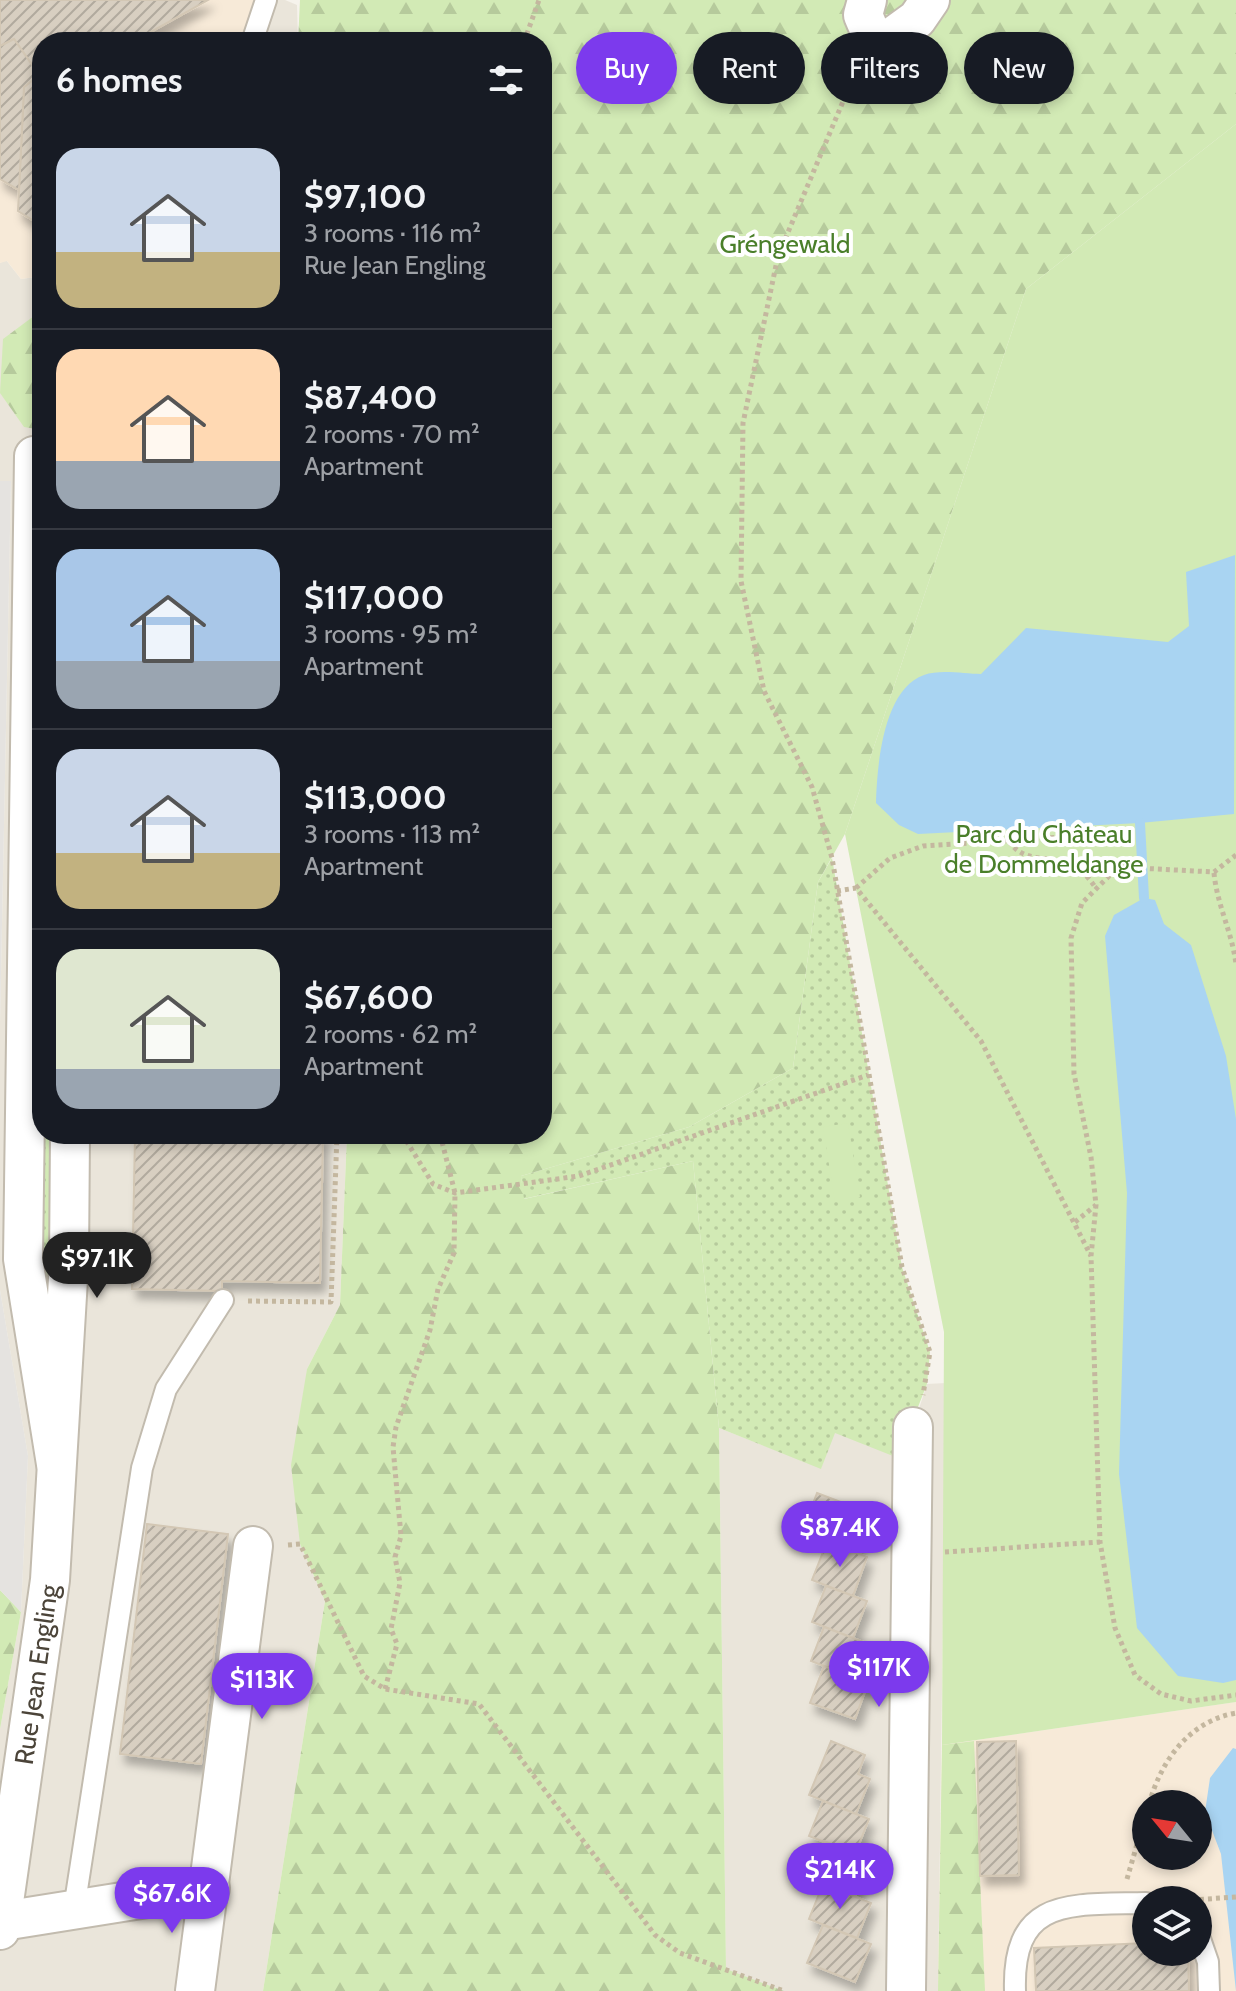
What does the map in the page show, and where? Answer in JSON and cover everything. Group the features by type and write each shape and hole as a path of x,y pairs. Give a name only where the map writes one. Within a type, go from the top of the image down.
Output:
{"street":[{"path":"867,0 863,15 870,32"},
{"path":"899,32 917,19 930,0"},
{"name":"Rue Jean Engling","path":"32,602 23,1259 56,1464"},
{"name":"Rue Jean Engling","path":"2,1926 50,1580 69,1262 70,1144"},
{"path":"906,1991 913,1427"},
{"path":"195,1991 253,1546"},
{"path":"2,1926 74,1909 210,1888"}],"lane":[{"path":"255,32 266,0"},
{"path":"74,1909 142,1468 166,1389 223,1300"},
{"path":"1015,1991 1014,1956 1027,1928 1052,1910 1132,1904"},
{"path":"1208,1966 1209,1991"}],"path":[{"path":"528,32 539,0"},
{"path":"841,104 778,256 743,423 741,581 764,691 812,787 837,891 902,1267 930,1352 927,1384 913,1427"},
{"path":"837,891 856,888 890,858 923,846 1125,833"},
{"path":"1009,841 1017,853 1028,857 1058,858 1078,866 1095,887"},
{"path":"1236,855 1214,872 1132,865 1118,867 1082,903 1074,920 1071,938 1074,1074 1091,1157 1096,1205 1091,1256 1100,1542 1115,1628 1135,1675 1161,1694 1191,1701 1236,1695"},
{"path":"1214,872 1217,903 1233,942 1236,964"},
{"path":"856,888 981,1041 1091,1256"},
{"path":"408,1144 433,1184 455,1193 579,1176 868,1075"},
{"path":"223,1300 331,1302 337,1144"},
{"path":"385,1689 397,1644 391,1629 400,1583 395,1557 401,1536 393,1447 396,1427 430,1330 438,1289 454,1253 455,1193 443,1144"},
{"path":"1075,1222 1096,1205"},
{"path":"944,1552 1100,1542"},
{"path":"253,1546 300,1544 364,1676 385,1689 479,1704 655,1935 680,1953 784,1991"},
{"path":"1154,1790 1166,1760 1192,1731 1236,1713"},
{"path":"1125,1904 1132,1860"},
{"path":"1212,1898 1236,1897"}],"shaded area":[{"path":"0,0 266,0 255,32 32,32 32,277 21,279 7,261 0,263"},
{"path":"266,0 285,0 297,5 298,32 255,32"},
{"path":"6,260 21,279 32,277 32,1144 347,1144 340,1305 307,1369 300,1544 325,1601 263,1991 0,1991 0,1729 21,1612 28,1456 0,1290 0,1023 11,482 0,481 0,263"},
{"path":"0,481 11,481 0,1023"},
{"path":"0,1290 28,1456 21,1612 0,1590"},
{"path":"946,1383 938,1991 784,1991 726,1970 719,1428 821,1468 834,1432 913,1427 927,1384"},
{"path":"1236,1702 1236,1991 938,1991 942,1745"}],"green space":[{"name":"Gréngewald","path":"300,0 1236,0 1236,124 1026,289 845,834 818,882 793,1068 689,1127 521,1176 524,1199 693,1161 719,1428 726,1969 784,1991 263,1991 325,1601 300,1544 291,1465 307,1369 340,1305 347,1144 552,1144 552,32 298,32"},
{"name":"Parc du Château de Dommeldange","path":"1236,124 1236,1702 942,1745 944,1332 845,834 1026,289"},
{"path":"32,317 32,428 24,427 0,393 3,339"},
{"path":"832,858 902,1267 930,1352 927,1384 898,1458 835,1433 821,1469 719,1428 693,1161 523,1199 521,1176 689,1127 793,1068 818,882"},
{"path":"848,1123 860,1197 835,1202 823,1127"},
{"path":"42,1144 53,1144 51,1337 36,1261"},
{"path":"0,1590 21,1612 0,1729"},
{"path":"974,1741 985,1991 938,1991 942,1745"}],"water":[{"path":"1235,555 1234,814 1140,823 918,834 899,825 876,803 885,730 899,696 910,683 937,672 981,674 1026,628 1168,642 1189,626 1186,572"},
{"path":"1144,898 1155,900 1164,924 1191,945 1226,1056 1236,1119 1236,1680 1223,1683 1178,1676 1137,1628 1119,1474 1127,1193 1105,936 1114,915"},
{"path":"1233,1748 1236,1749 1236,1991 1221,1854 1212,1830 1210,1778"}],"building":[{"path":"0,0 208,0 151,32 32,32 32,65 14,39 0,46"},
{"path":"14,39 32,65 32,81 24,87 19,190 0,179 0,46"},
{"path":"32,81 32,220 18,211 24,87"},
{"path":"135,1144 323,1144 320,1283 222,1281 222,1291 132,1289"},
{"path":"817,1493 870,1513 855,1553 802,1533"},
{"path":"147,1524 228,1534 201,1764 120,1754"},
{"path":"827,1542 867,1557 853,1596 812,1580"},
{"path":"826,1586 867,1601 853,1638 812,1622"},
{"path":"824,1627 869,1644 855,1678 811,1661"},
{"path":"824,1666 868,1683 855,1719 810,1703"},
{"path":"831,1741 865,1755 858,1774 870,1779 856,1814 809,1795"},
{"path":"1016,1741 1019,1875 980,1876 977,1742"},
{"path":"823,1801 869,1819 855,1854 809,1836"},
{"path":"824,1841 870,1860 855,1897 809,1879"},
{"path":"823,1884 871,1903 857,1938 809,1919"},
{"path":"823,1925 871,1944 855,1982 807,1963"},
{"path":"1132,1944 1132,1966 1188,1966 1189,1991 1036,1991 1034,1948"}],"waterway":[{"path":"1140,823 1144,898"}]}
